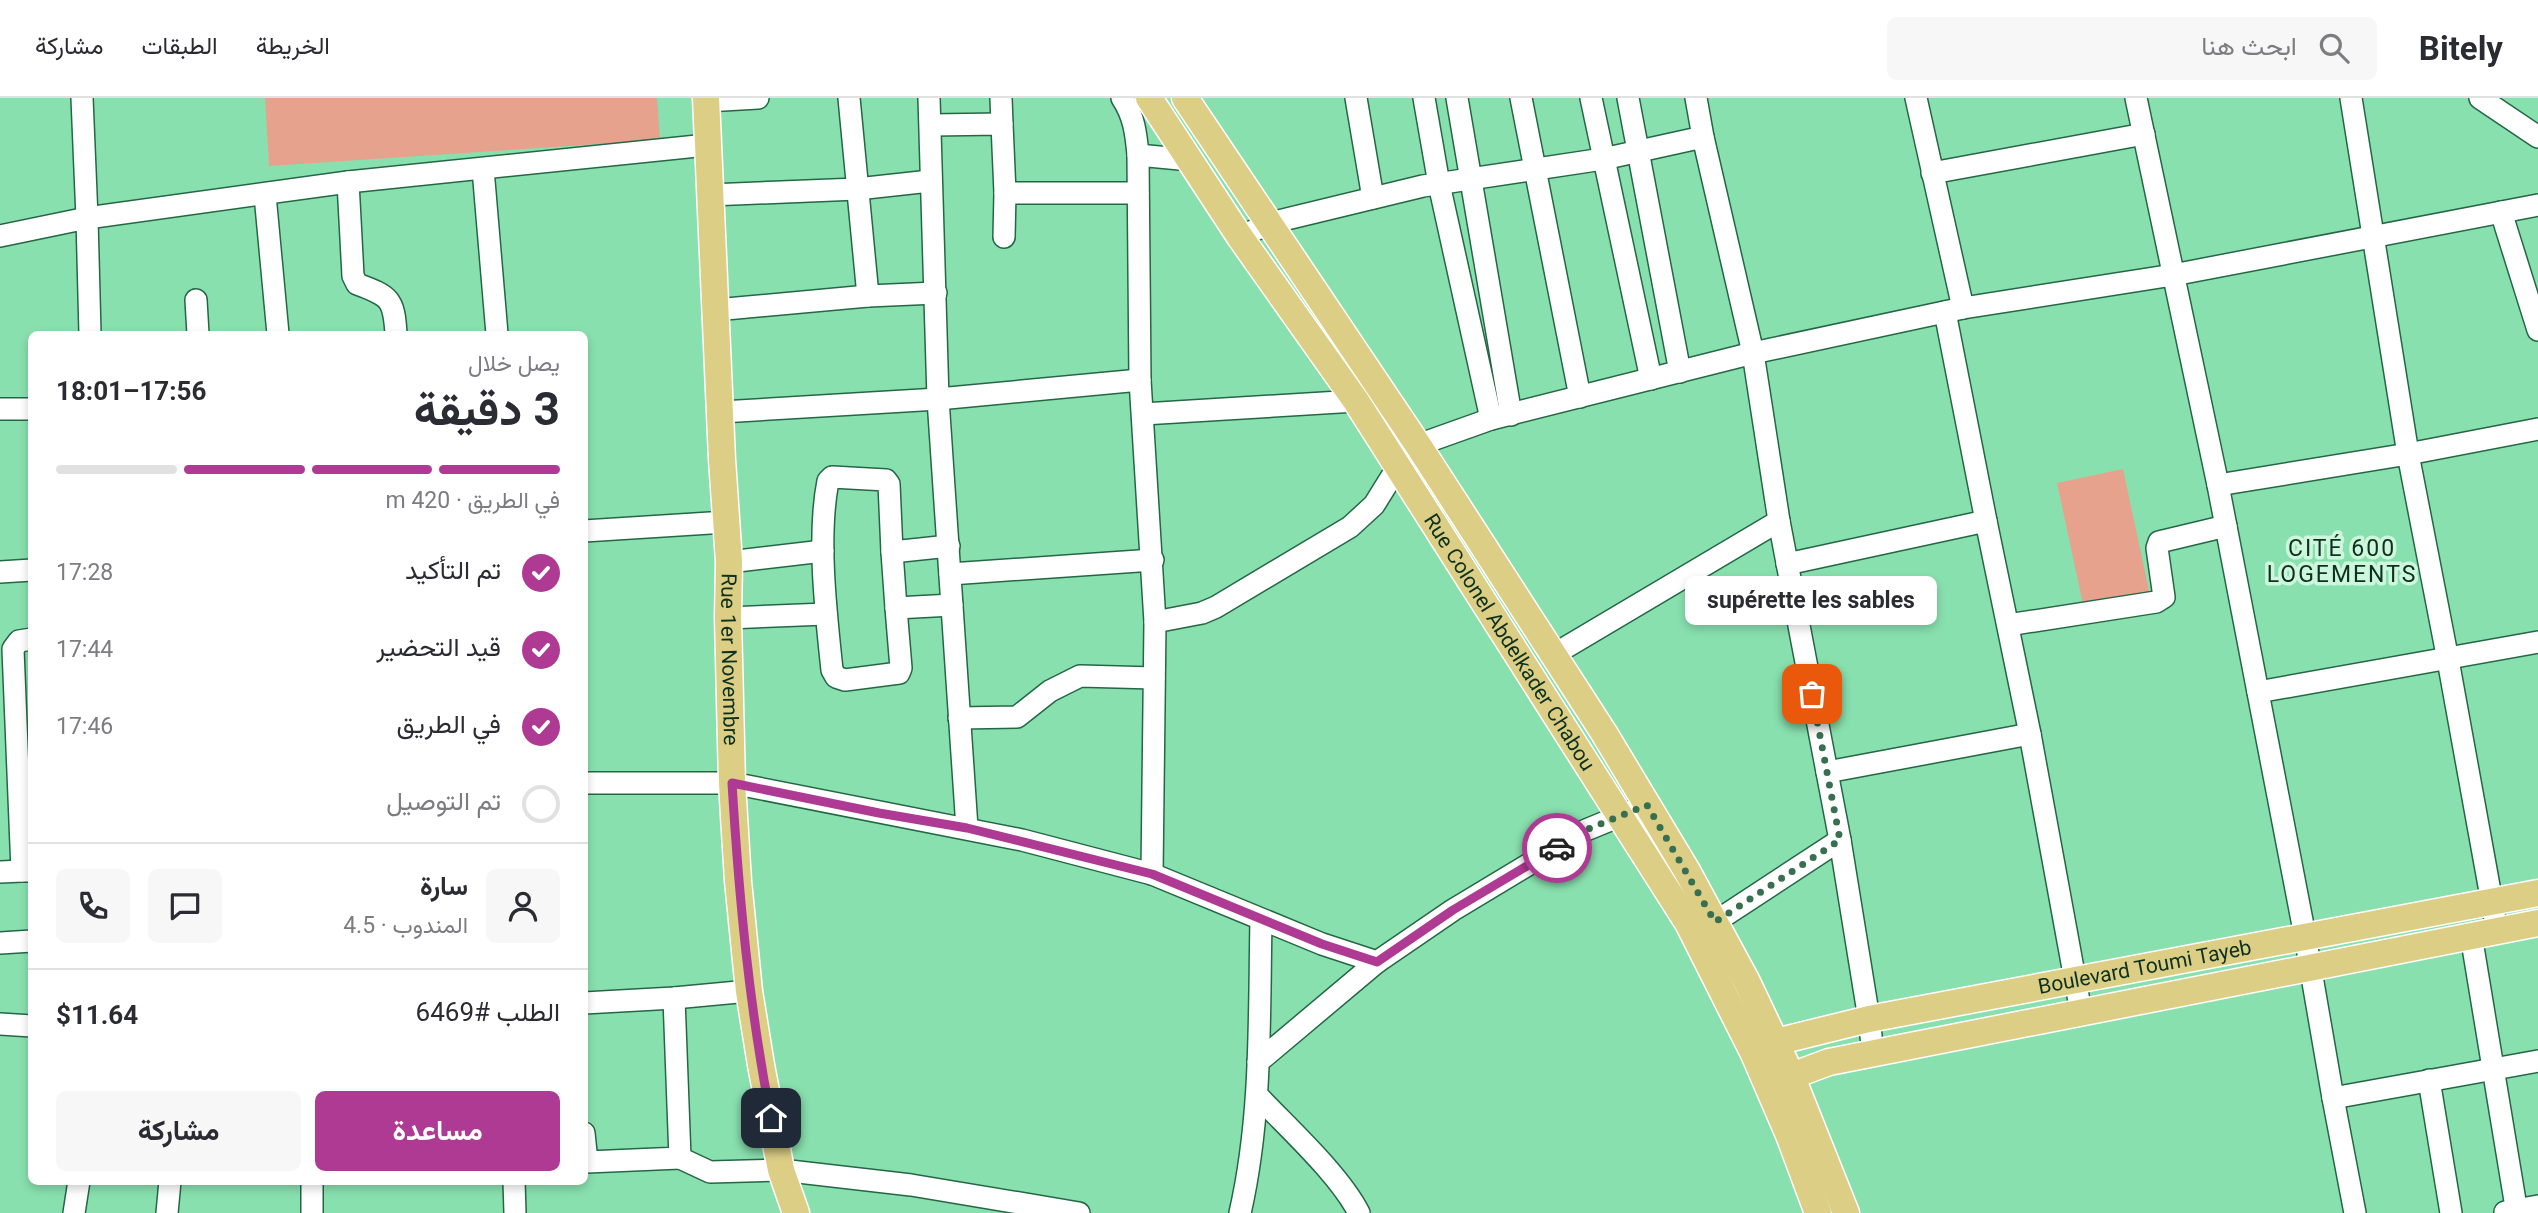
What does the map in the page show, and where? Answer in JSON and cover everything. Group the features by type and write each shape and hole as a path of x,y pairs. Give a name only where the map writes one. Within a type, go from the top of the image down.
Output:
{"main road":[{"name":"Rue Colonel Abdelkader Chabou","path":"1149,98 1240,237 1356,401 1397,468 1429,513 1765,1048 1791,1075 1846,1213"},
{"name":"Rue Colonel Abdelkader Chabou","path":"1185,98 1418,445 1647,805 1715,922 1765,1048 1766,1085 1789,1135 1818,1213"},
{"name":"Rue 1er Novembre","path":"706,99 729,562 732,783 738,881 749,991 781,1170 796,1213"},
{"name":"Boulevard Toumi Tayeb","path":"1765,1048 1869,1019 2538,893"},
{"name":"Boulevard Toumi Tayeb","path":"1766,1085 1829,1062 2538,923"}],"street":[{"path":"82,98 90,331"},
{"path":"706,99 758,98"},
{"path":"849,98 868,296"},
{"path":"929,98 938,399 967,828"},
{"path":"1001,98 1004,237"},
{"path":"1122,98 1135,127 1138,155 1140,380 1155,622 1152,874"},
{"path":"1356,98 1373,198"},
{"path":"1424,98 1439,184 1501,417"},
{"path":"1457,98 1471,179 1501,417"},
{"path":"1521,98 1580,397"},
{"path":"1591,98 1651,379"},
{"path":"1628,98 1680,372"},
{"path":"1696,98 1754,353 1779,521 1840,840 1872,1053"},
{"path":"1916,98 1932,173 1986,521 2031,734 2081,1012"},
{"path":"2136,98 2218,485 2355,1213"},
{"path":"2351,98 2408,454 2492,901 2484,932 2493,1069 2512,1212 2538,1206"},
{"path":"2480,98 2538,137"},
{"path":"931,125 1002,124"},
{"path":"1932,173 2144,134"},
{"path":"1240,237 1270,223 1423,186 1534,167 1603,159 1703,137"},
{"path":"0,236 87,218 348,182 707,145"},
{"path":"1138,155 1190,160"},
{"path":"483,169 497,331"},
{"path":"710,195 857,189 930,181"},
{"path":"348,182 353,276 358,285 384,294 394,312 396,331"},
{"path":"1005,193 1138,193"},
{"path":"265,195 278,331"},
{"path":"1155,622 1202,613 1216,607 1350,527 1374,505 1397,468 1418,445 1501,417 1754,353 1954,310 2173,275 2538,205"},
{"path":"2501,212 2538,330"},
{"path":"715,310 868,296 936,293"},
{"path":"196,300 198,331"},
{"path":"721,412 938,399 1140,380"},
{"path":"1143,414 1356,401"},
{"path":"0,409 28,409"},
{"path":"2218,485 2408,454 2538,429"},
{"path":"832,477 886,480 889,484 891,552 901,668 899,673 845,680 836,677 832,670 826,614 823,551 828,481 832,477"},
{"path":"1553,655 1779,521"},
{"path":"1787,564 1986,521"},
{"path":"588,531 726,522"},
{"path":"2008,625 2156,602 2164,597 2157,548 2160,542 2226,526"},
{"path":"891,552 949,546"},
{"path":"729,562 823,551"},
{"path":"950,574 1153,560"},
{"path":"0,572 28,570"},
{"path":"896,608 952,605"},
{"path":"728,618 826,614"},
{"path":"0,872 27,871 8,720 13,649 19,641 28,640"},
{"path":"2258,692 2538,642"},
{"path":"959,718 1017,717 1050,691 1080,677 1154,678"},
{"path":"1826,772 2031,734"},
{"path":"588,783 732,783 967,828 1152,874 1261,919 1377,962"},
{"path":"1258,1062 1377,962 1453,910 1586,830 1647,805"},
{"path":"1715,922 1840,840"},
{"path":"1240,1213 1250,1170 1257,1095 1261,919"},
{"path":"0,943 28,941"},
{"path":"588,1003 749,991"},
{"path":"674,998 680,1158"},
{"path":"0,1024 28,1027"},
{"path":"2333,1098 2538,1061"},
{"path":"2429,1080 2451,1213"},
{"path":"1257,1095 1315,1156 1359,1213"},
{"path":"588,1162 680,1158 709,1172 781,1170 911,1185 1079,1213"},
{"path":"74,1213 78,1185"},
{"path":"167,1213 170,1185"},
{"path":"312,1185 312,1213"},
{"path":"514,1185 514,1213"}],"shaded area":[{"path":"265,98 657,98 660,140 269,166"},
{"path":"2123,469 2150,595 2084,609 2057,483"}],"way so far":[{"path":"1557,848 1586,830 1647,805 1715,922 1840,840 1812,694"}],"place":[{"name":"supérette les sables","path":"1812,694"}],"district":[{"name":"CITÉ 600 LOGEMENTS","path":"2342,561"}],"route":[{"path":"771,1118 749,991 732,783 967,828 1152,874 1322,944 1377,962 1453,910 1557,848"}]}
